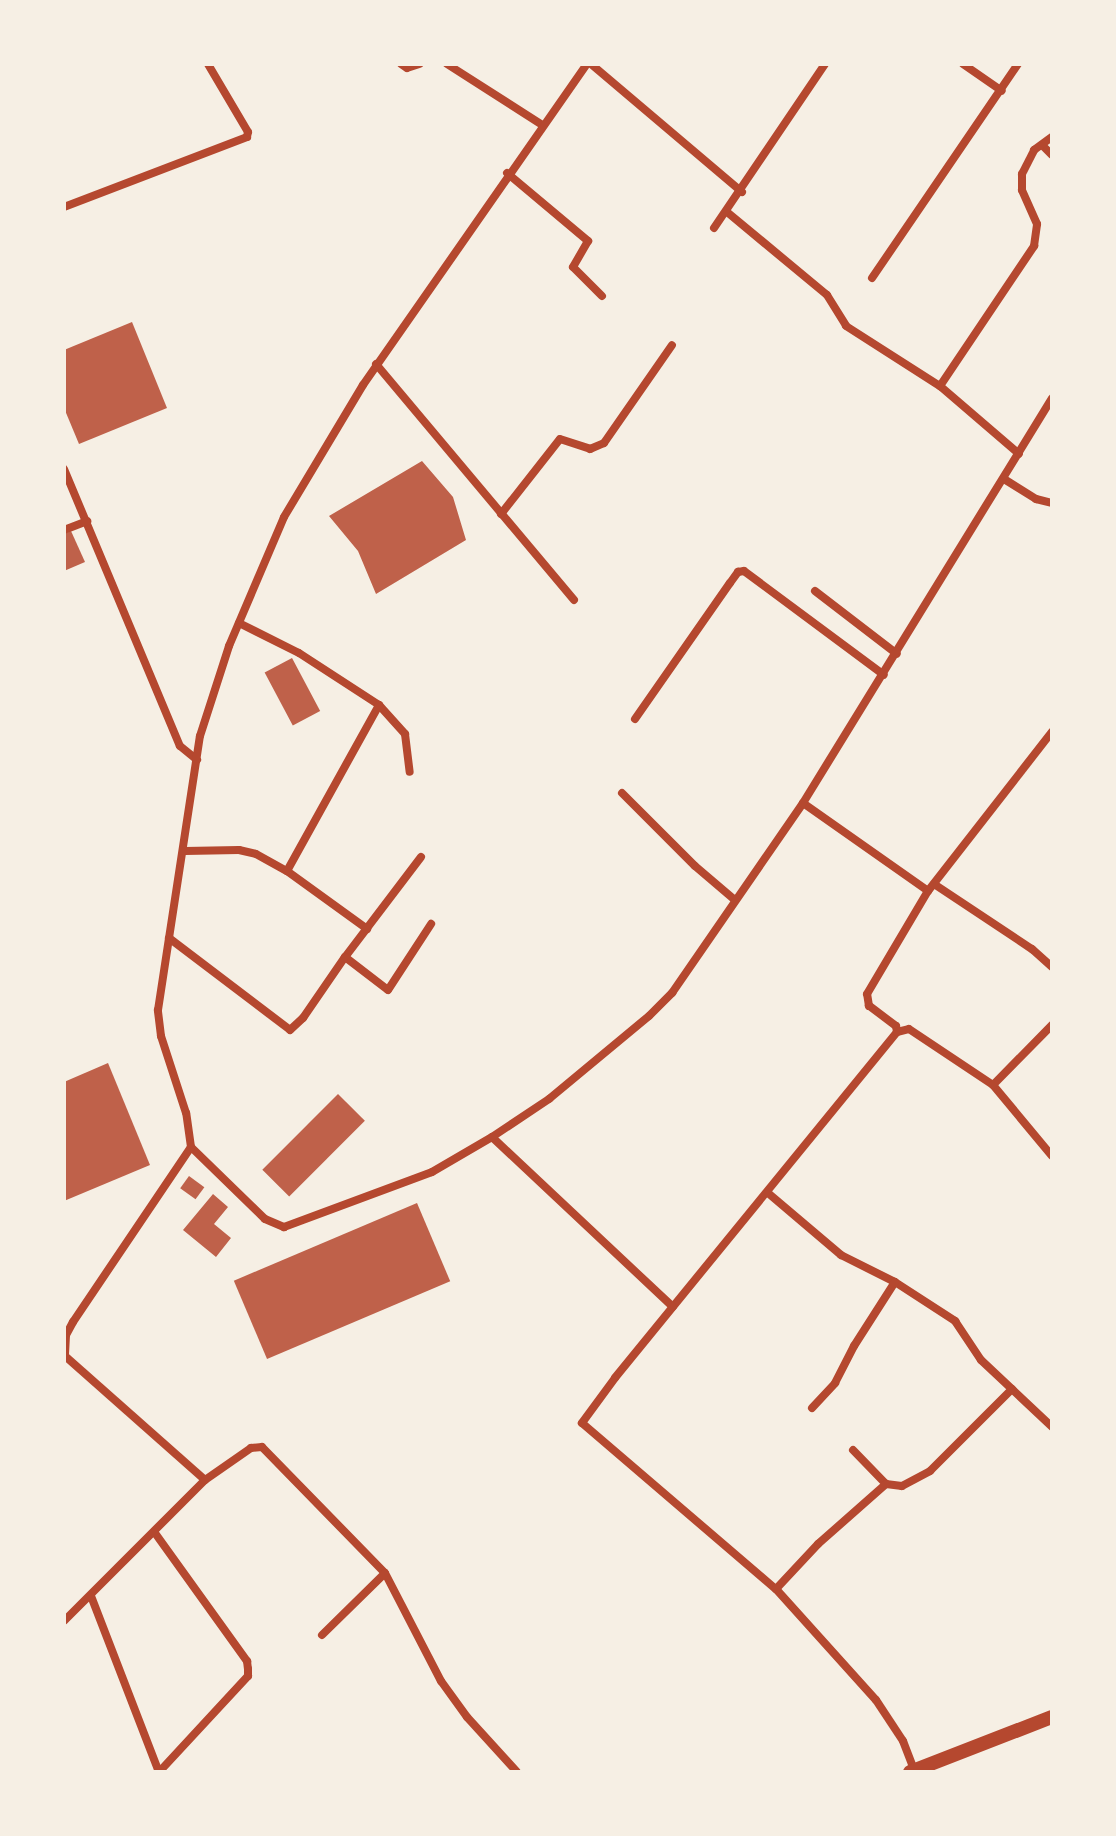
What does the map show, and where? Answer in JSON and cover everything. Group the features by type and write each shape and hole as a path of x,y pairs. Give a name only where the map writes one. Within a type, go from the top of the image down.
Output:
{"street":[{"path":"64,207 247,137 248,132 208,64"},
{"path":"401,64 407,68 419,64"},
{"path":"447,64 541,124"},
{"path":"202,1483 64,1356 66,1335 73,1322 191,1147 189,1121 161,1036 158,1010 185,851 200,736 239,623 284,517 376,364 541,124 589,64 742,192"},
{"path":"714,228 742,192 825,64"},
{"path":"963,64 1002,91"},
{"path":"872,278 1018,64"},
{"path":"940,386 1034,246 1037,224 1022,190 1022,174 1026,162 1052,137"},
{"path":"1042,145 1052,155"},
{"path":"507,173 588,241 573,267 602,296"},
{"path":"727,212 827,295 846,326 940,386 1019,454"},
{"path":"501,514 560,439 593,450 604,443 672,345"},
{"path":"376,364 574,600"},
{"path":"191,1147 265,1219 284,1227 432,1172 549,1099 649,1016 672,993 803,803 1052,399"},
{"path":"64,469 180,746 197,760"},
{"path":"1004,479 1036,499 1052,503"},
{"path":"64,530 87,521"},
{"path":"635,719 738,572 744,571 884,675"},
{"path":"815,591 897,654"},
{"path":"239,623 299,653 379,705 405,734 410,772"},
{"path":"287,871 379,705"},
{"path":"897,1032 896,1026 869,1006 866,999 931,887 1052,732"},
{"path":"622,793 695,866 735,900"},
{"path":"803,803 1032,949 1052,967"},
{"path":"185,851 239,850 256,854 287,871 367,929"},
{"path":"169,938 290,1030 303,1018 421,857"},
{"path":"345,957 388,990 431,924"},
{"path":"993,1085 1052,1025"},
{"path":"1052,1156 993,1085 909,1029 897,1032 582,1423 776,1589 876,1700 920,1770 1052,1717"},
{"path":"492,1137 673,1307"},
{"path":"768,1193 841,1255 895,1282 955,1321 981,1360 1052,1427"},
{"path":"812,1408 835,1383 895,1282"},
{"path":"853,1450 886,1484 902,1486 930,1471 1012,1389"},
{"path":"64,1621 202,1483 251,1448 262,1447 385,1573 441,1681 467,1717 517,1772"},
{"path":"776,1589 818,1544 886,1484"},
{"path":"91,1596 159,1772 248,1676 248,1669 247,1661 155,1533"},
{"path":"322,1635 385,1573"}],"building":[{"path":"132,322 167,408 79,444 64,408 64,350"},
{"path":"422,461 453,497 466,540 376,594 358,551 329,516"},
{"path":"71,531 85,562 64,571 64,534"},
{"path":"292,658 320,711 293,726 265,673"},
{"path":"108,1063 150,1165 64,1201 64,1082"},
{"path":"338,1094 365,1121 289,1197 262,1170"},
{"path":"189,1176 204,1187 196,1199 180,1188"},
{"path":"213,1194 228,1207 214,1224 231,1238 216,1257 183,1230"},
{"path":"417,1203 450,1281 267,1359 234,1281"}]}
